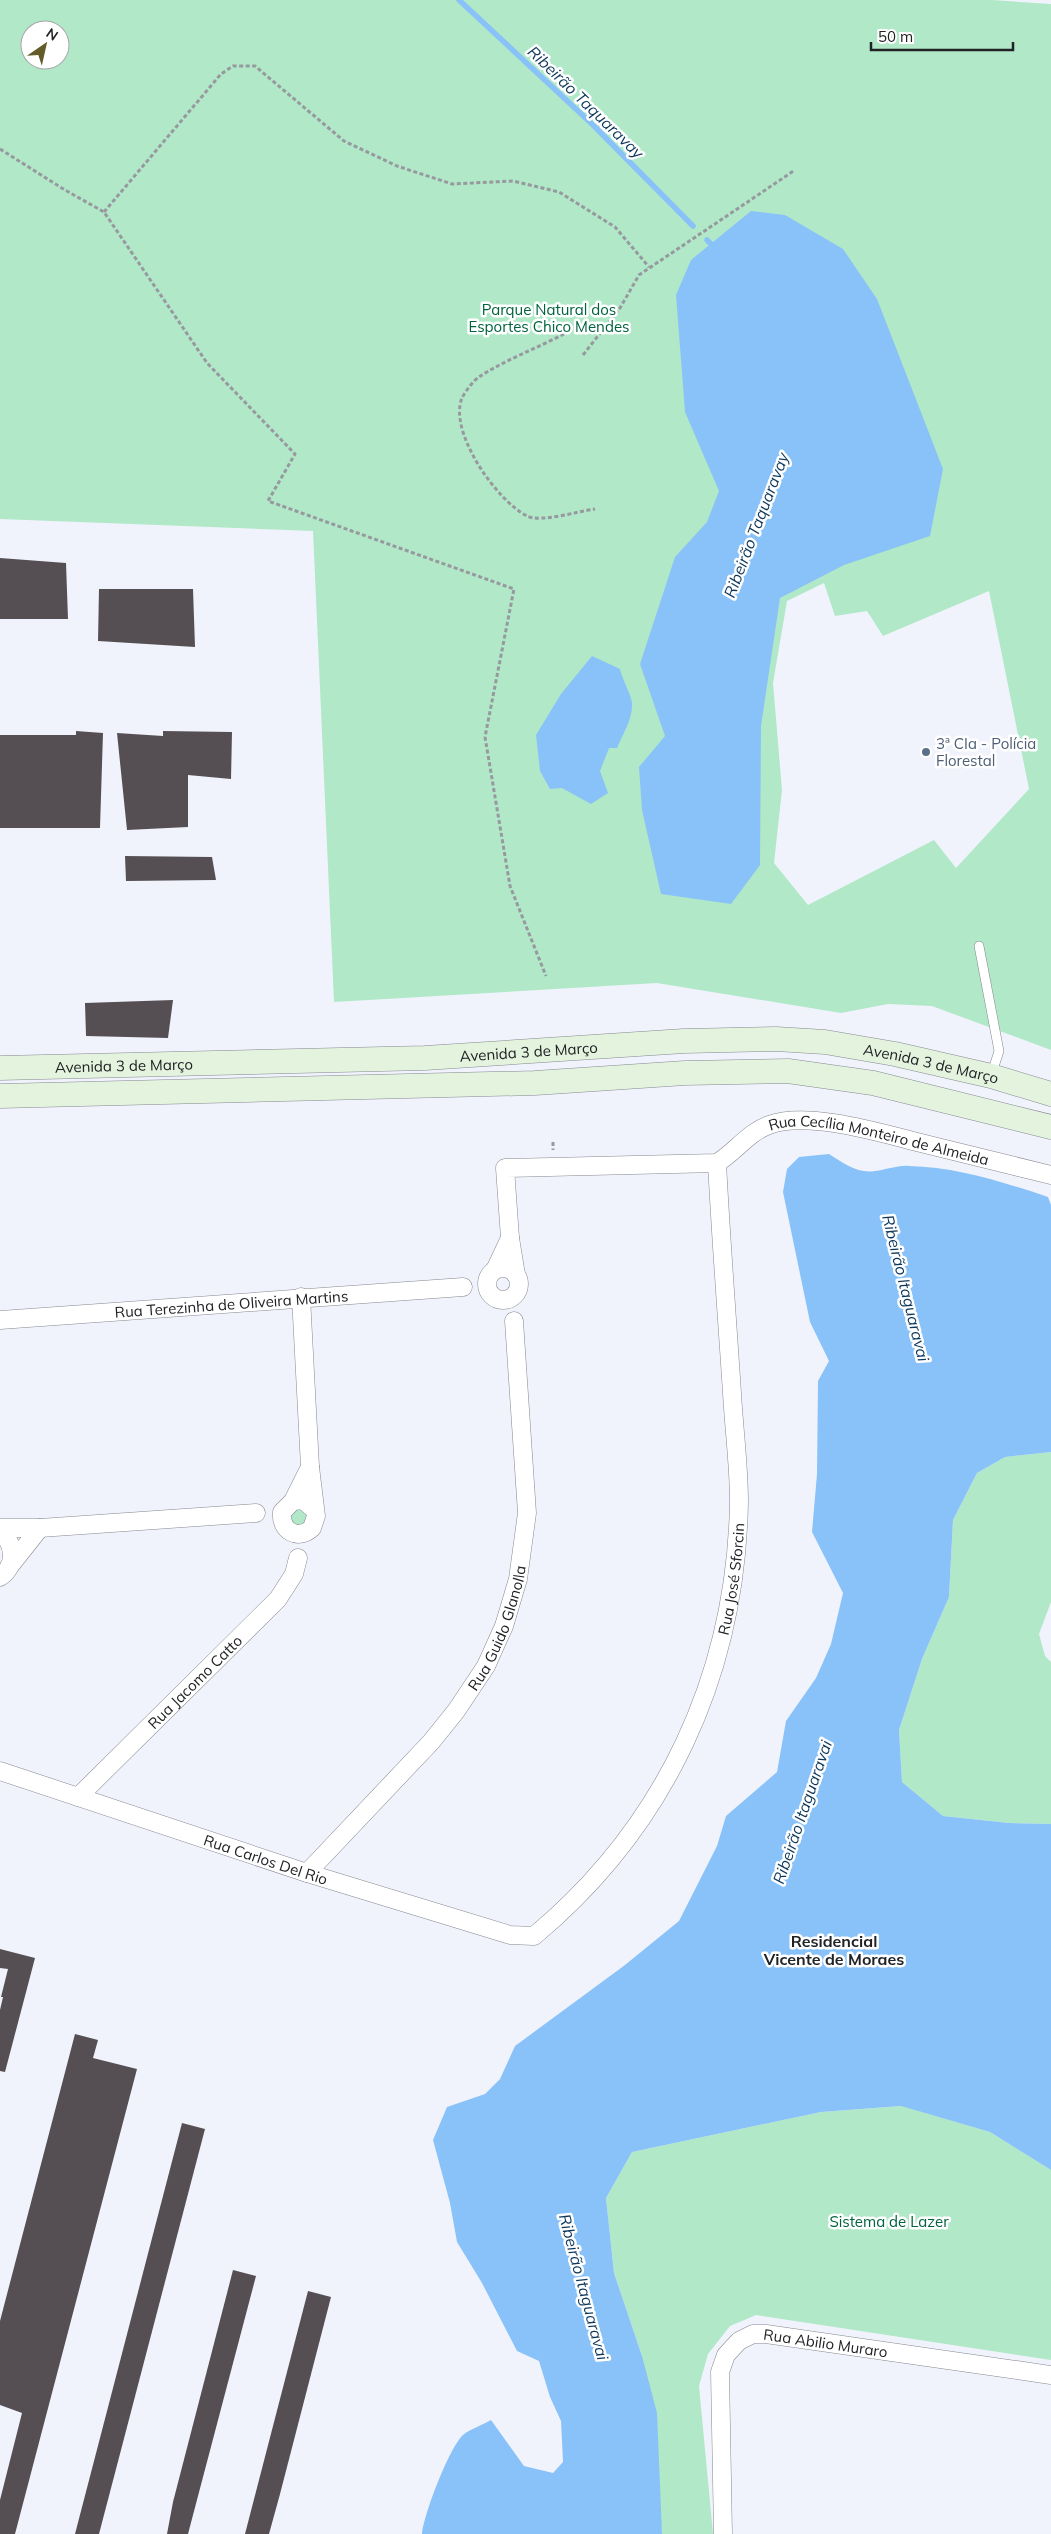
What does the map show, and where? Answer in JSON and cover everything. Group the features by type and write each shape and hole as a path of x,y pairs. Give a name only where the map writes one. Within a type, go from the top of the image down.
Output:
{"main road":[{"name":"Avenida 3 de Março","path":"0,1068 425,1058 684,1042 776,1039 825,1042 895,1054 991,1076 1051,1094"},
{"name":"Avenida 3 de Março","path":"0,1096 549,1082 685,1073 788,1071 873,1083 1051,1127"}],"street":[{"name":"Rua Cecília Monteiro de Almeida","path":"717,1163 730,1155 758,1131 768,1126 788,1121 818,1121 892,1136 1051,1175"},
{"name":"Rua Guido Glanolla","path":"307,1873 431,1742 456,1711 486,1666 504,1626 518,1580 528,1513 514,1321 517,1283 510,1238 505,1168 717,1163"},
{"name":"Rua José Sforcin","path":"534,1936 561,1914 604,1869 639,1826 667,1779 692,1727 709,1685 722,1642 732,1590 739,1502 717,1163"},
{"name":"Rua Guido Glanolla","path":"493,1272 510,1238"},
{"path":"494,1297 505,1300 514,1296 517,1283 506,1268 493,1272 487,1282 494,1297 514,1321"},
{"name":"Rua Terezinha de Oliveira Martins","path":"0,1320 462,1286 493,1272"},
{"name":"Rua Terezinha de Oliveira Martins","path":"462,1286 494,1297"},
{"path":"256,1513 284,1526 296,1534 302,1534 312,1528 316,1516 310,1466 301,1297"},
{"path":"298,1558 284,1526 282,1512 290,1502 310,1466"},
{"path":"0,1530 256,1513 290,1502 303,1500 314,1510"},
{"path":"5,1572 40,1528"},
{"name":"Rua Jacomo Catto","path":"78,1797 278,1598 294,1574 298,1558 312,1528"},
{"path":"0,1530 9,1542 12,1550 5,1572"},
{"name":"Rua Carlos Del Rio","path":"0,1771 307,1873 510,1935 534,1936"},
{"name":"Rua Abilio Muraro","path":"723,2534 720,2372 726,2356 739,2341 753,2334 800,2338 1051,2375"}],"lane":[{"path":"979,946 999,1051 991,1076"}],"path":[{"path":"104,212 221,74 233,66 254,66 344,141 397,166 452,184 513,180 559,192 615,227 649,267"},
{"path":"0,149 104,212 207,363 295,454 268,501 514,589 496,668 485,738 510,886 546,976"},
{"path":"583,354 620,308 639,275 795,170"},
{"path":"564,334 477,378 462,399 460,418 463,436 473,456 507,501 528,516 539,518 595,509"}],"green space":[{"name":"Parque Natural dos Esportes Chico Mendes","path":"0,0 992,0 1051,4 1051,1050 932,1006 888,1004 841,1013 657,983 334,1002 313,531 0,519","holes":["824,583 835,616 867,611 883,636 989,591 1029,789 956,868 934,840 808,905 774,863 782,790 773,683 787,601"]},
{"path":"1051,1452 1051,1602 1039,1634 1045,1656 1051,1662 1051,1824 1009,1823 943,1816 902,1782 899,1730 922,1659 949,1597 953,1520 977,1473 1005,1457"},
{"path":"303,1504 312,1521 295,1530 286,1513"},
{"name":"Sistema de Lazer","path":"902,2106 990,2132 1051,2170 1051,2360 756,2315 730,2326 708,2354 699,2386 713,2534 662,2534 642,2356 614,2273 606,2198 632,2152 821,2112"}],"water":[{"path":"751,211 785,215 843,249 877,299 943,469 930,536 844,565 780,598 761,726 760,865 731,904 661,894 642,810 639,767 665,736 640,664 675,557 707,522 719,491 685,412 676,295 691,260"},
{"path":"592,656 620,669 630,695 632,709 617,748 609,748 600,771 608,793 591,804 562,788 550,789 540,771 536,735 561,694"},
{"name":"Ribeirão Itaguaravai","path":"829,1154 851,1167 869,1172 909,1166 962,1172 1048,1197 1051,1205 1051,1452 1005,1457 977,1473 953,1520 949,1597 922,1659 899,1730 902,1782 943,1816 1009,1823 1051,1824 1051,2170 990,2132 901,2106 821,2112 632,2152 606,2198 614,2273 642,2356 657,2413 662,2534 422,2534 432,2497 444,2467 457,2442 463,2435 473,2429 491,2420 524,2466 553,2473 563,2462 561,2421 550,2397 539,2361 517,2351 482,2283 457,2242 450,2203 433,2140 447,2107 485,2094 500,2079 515,2046 625,1965 679,1921 717,1846 726,1816 777,1772 786,1721 816,1678 831,1644 843,1593 812,1532 817,1474 818,1381 829,1361 810,1322 783,1192 787,1169 799,1157"}],"building":[{"path":"0,558 66,563 68,619 0,619"},
{"path":"99,589 193,589 195,647 98,641"},
{"path":"76,731 103,733 100,828 0,828 0,735 76,735"},
{"path":"163,731 232,732 231,779 188,775 188,827 127,830 117,733 163,736"},
{"path":"125,856 212,857 216,880 126,881"},
{"path":"173,1000 168,1038 86,1036 85,1003"},
{"path":"0,1949 35,1958 5,2072 0,2071 0,2010 3,1997 1,1997 8,1969 0,1968"},
{"path":"75,2034 98,2040 93,2058 137,2069 15,2534 0,2534 0,2500 22,2413 0,2405 0,2321"},
{"path":"182,2123 205,2129 99,2534 75,2534"},
{"path":"233,2270 256,2276 188,2534 167,2534 173,2502"},
{"path":"308,2291 331,2297 280,2494 269,2534 245,2534"}],"waterway":[{"name":"Ribeirão Taquaravay","path":"459,0 592,124 693,226"},
{"name":"Ribeirão Taquaravay","path":"707,240 715,248"}],"place":[{"name":"3ª CIa - Polícia Florestal","path":"926,752"}],"district":[{"name":"Residencial Vicente de Moraes","path":"834,1950"}]}
